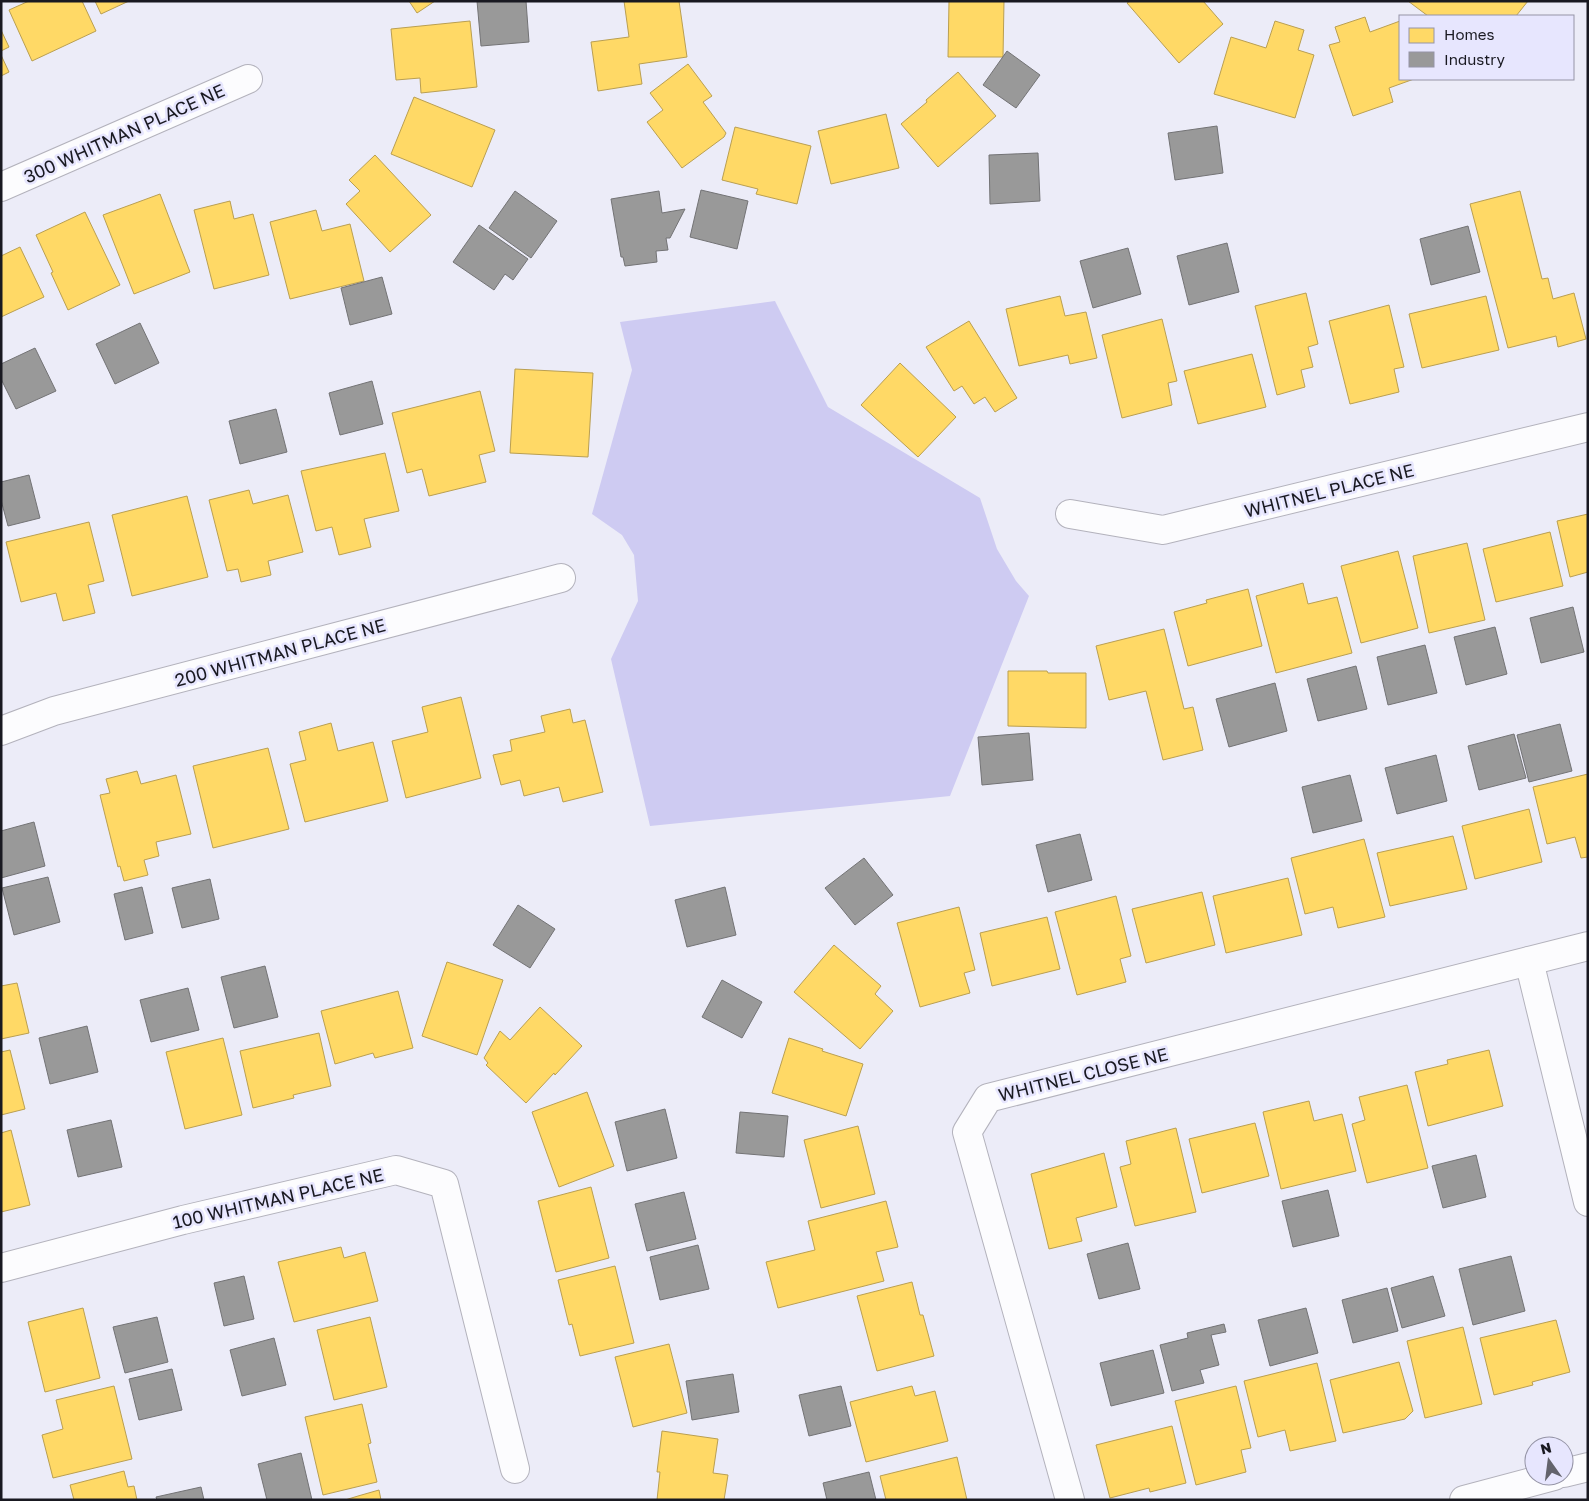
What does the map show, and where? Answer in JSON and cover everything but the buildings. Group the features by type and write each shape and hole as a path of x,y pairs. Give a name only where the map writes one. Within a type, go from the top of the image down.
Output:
{"street":[{"name":"300 WHITMAN PLACE NE","path":"1,187 248,79"},
{"name":"WHITNEL PLACE NE","path":"1070,514 1163,530 1588,427"},
{"name":"200 WHITMAN PLACE NE","path":"1,731 54,711 561,578"},
{"name":"WHITNEL CLOSE NE","path":"1070,1500 968,1132 988,1098 1588,946"},
{"path":"1528,961 1588,1202"},
{"name":"100 WHITMAN PLACE NE","path":"1,1268 183,1220 396,1170 444,1184 515,1469"},
{"path":"1574,1471 1588,1467"},
{"path":"1464,1500 1524,1484"}],"shaded area":[{"path":"775,301 828,407 980,498 997,549 1016,581 1029,596 950,796 650,826 611,659 638,601 634,555 622,535 592,514 632,370 620,322"}]}
